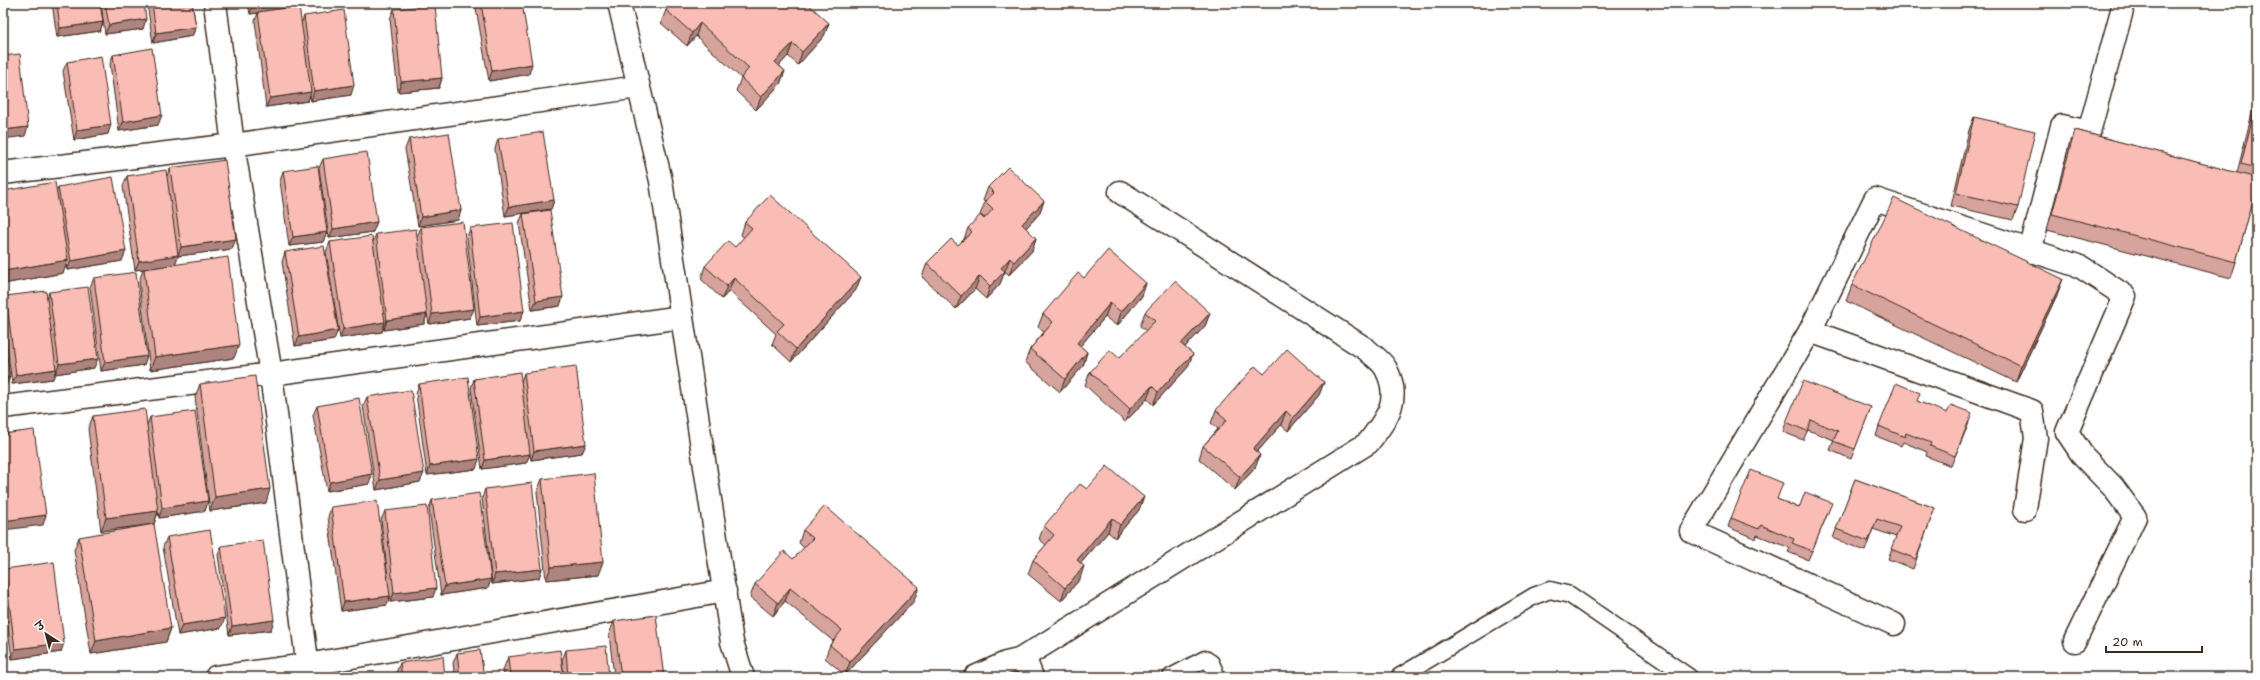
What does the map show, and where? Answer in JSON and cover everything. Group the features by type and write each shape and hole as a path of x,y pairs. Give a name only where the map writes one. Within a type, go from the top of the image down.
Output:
{"street":[{"path":"215,3 233,146 271,374 308,671"},
{"path":"619,3 660,181 732,642 743,677"},
{"path":"2030,252 2062,126 2089,132 2124,3"},
{"path":"3,173 233,146 638,87"},
{"path":"975,677 1006,662 1019,660 1368,443 1387,418 1394,395 1385,368 1366,349 1120,192"},
{"path":"1894,624 1691,531 1810,331 1875,199 2030,252 2081,267 2125,296 2067,432 2083,456 2114,487 2135,517 2075,641"},
{"path":"3,407 271,374 682,317"},
{"path":"1810,331 2032,411 2036,438 2026,508"},
{"path":"216,677 308,671 724,591"},
{"path":"1019,660 1027,664 1032,677"}],"lane":[{"path":"1399,677 1534,596 1550,590 1570,595 1689,677"},
{"path":"1171,677 1205,659 1210,663 1217,677"}],"building":[{"path":"57,3 100,3 103,22 60,28"},
{"path":"105,3 144,3 146,19 109,25"},
{"path":"152,3 192,3 196,27 156,33"},
{"path":"481,3 522,3 532,64 492,71"},
{"path":"672,3 792,3 797,8 801,3 807,3 829,23 802,52 793,43 775,62 785,71 761,97 741,78 749,68 700,23 692,33 666,10"},
{"path":"435,5 442,78 401,82 394,9"},
{"path":"299,6 311,92 270,98 258,12"},
{"path":"344,10 354,85 314,91 304,16"},
{"path":"152,48 162,115 123,122 113,55"},
{"path":"20,54 28,127 3,130 3,56"},
{"path":"101,56 111,125 77,130 67,62"},
{"path":"2257,101 2257,168 2241,164"},
{"path":"1974,117 2035,131 2018,207 1956,193"},
{"path":"2075,130 2257,178 2257,186 2236,262 2052,214"},
{"path":"543,132 554,200 509,207 498,139"},
{"path":"449,133 461,210 421,217 409,139"},
{"path":"367,152 377,222 333,229 323,159"},
{"path":"225,160 236,239 181,247 170,168"},
{"path":"318,166 327,232 293,237 283,171"},
{"path":"1008,167 1044,201 1022,224 1036,238 1014,262 1010,258 1001,268 1005,271 990,286 980,276 961,296 927,263 951,239 958,245 972,232 968,228 980,215 984,219 993,209 985,201 994,193 988,187"},
{"path":"166,170 178,255 139,261 127,176"},
{"path":"113,177 126,251 71,261 58,187"},
{"path":"55,182 68,260 4,271 3,191"},
{"path":"770,195 861,277 796,349 777,331 784,324 734,278 727,286 705,266 728,241 735,247 752,228 745,222"},
{"path":"1894,198 2063,279 2021,366 1852,285"},
{"path":"550,210 563,297 536,301 523,214"},
{"path":"463,222 474,309 432,314 421,227"},
{"path":"513,223 524,311 480,317 470,228"},
{"path":"416,229 427,314 387,320 376,234"},
{"path":"372,236 385,322 343,329 330,242"},
{"path":"324,246 338,330 299,337 285,252"},
{"path":"1108,250 1146,283 1121,312 1110,303 1077,343 1087,352 1065,379 1030,349 1053,322 1043,314 1078,273 1084,278"},
{"path":"228,257 239,345 155,357 144,269"},
{"path":"136,272 147,356 105,362 94,278"},
{"path":"1175,281 1210,313 1181,344 1193,354 1158,392 1152,386 1130,409 1090,372 1110,350 1119,358 1155,321 1145,312"},
{"path":"88,287 98,359 59,364 49,292"},
{"path":"46,291 56,369 16,375 6,296"},
{"path":"3,331 10,377 3,378"},
{"path":"1287,349 1324,382 1293,418 1286,411 1253,449 1260,455 1240,477 1203,446 1227,420 1216,410 1255,366 1264,374"},
{"path":"576,366 586,444 534,451 524,373"},
{"path":"520,372 530,454 485,460 474,379"},
{"path":"255,376 270,489 215,497 200,384"},
{"path":"468,377 479,459 430,466 419,384"},
{"path":"1803,381 1871,407 1855,449 1833,441 1838,431 1811,420 1807,431 1786,422"},
{"path":"1896,383 1920,393 1917,401 1947,413 1951,405 1972,413 1955,456 1930,446 1931,443 1906,433 1905,437 1879,426"},
{"path":"411,390 424,473 380,480 367,397"},
{"path":"359,398 372,474 330,482 317,406"},
{"path":"145,409 158,511 106,518 93,416"},
{"path":"195,411 208,501 162,508 150,417"},
{"path":"34,430 46,515 3,521 3,434"},
{"path":"1107,466 1144,497 1120,525 1112,518 1077,560 1084,566 1065,588 1033,560 1054,535 1044,526 1080,484 1087,489"},
{"path":"1751,470 1783,483 1777,499 1799,508 1805,492 1832,503 1812,551 1792,543 1794,539 1761,525 1759,529 1731,518"},
{"path":"594,473 603,562 551,567 542,479"},
{"path":"1855,479 1935,508 1916,559 1891,549 1900,527 1877,519 1868,541 1836,529"},
{"path":"532,483 542,569 495,574 485,489"},
{"path":"479,493 491,579 445,586 432,500"},
{"path":"377,501 390,596 344,602 331,507"},
{"path":"427,506 436,588 394,593 385,511"},
{"path":"825,506 919,587 850,662 830,645 842,630 790,588 778,603 755,584 784,551 793,559 813,538 803,530"},
{"path":"154,524 171,628 96,641 79,537"},
{"path":"210,530 225,618 182,625 167,537"},
{"path":"263,540 274,620 232,626 221,546"},
{"path":"54,562 64,643 15,649 5,569"},
{"path":"656,615 664,677 621,677 614,621"},
{"path":"3,616 7,644 3,644"},
{"path":"606,646 609,677 568,677 566,650"},
{"path":"480,650 484,677 460,677 457,653"},
{"path":"560,650 564,677 510,677 508,657"},
{"path":"443,656 445,677 402,677 400,663"}]}
